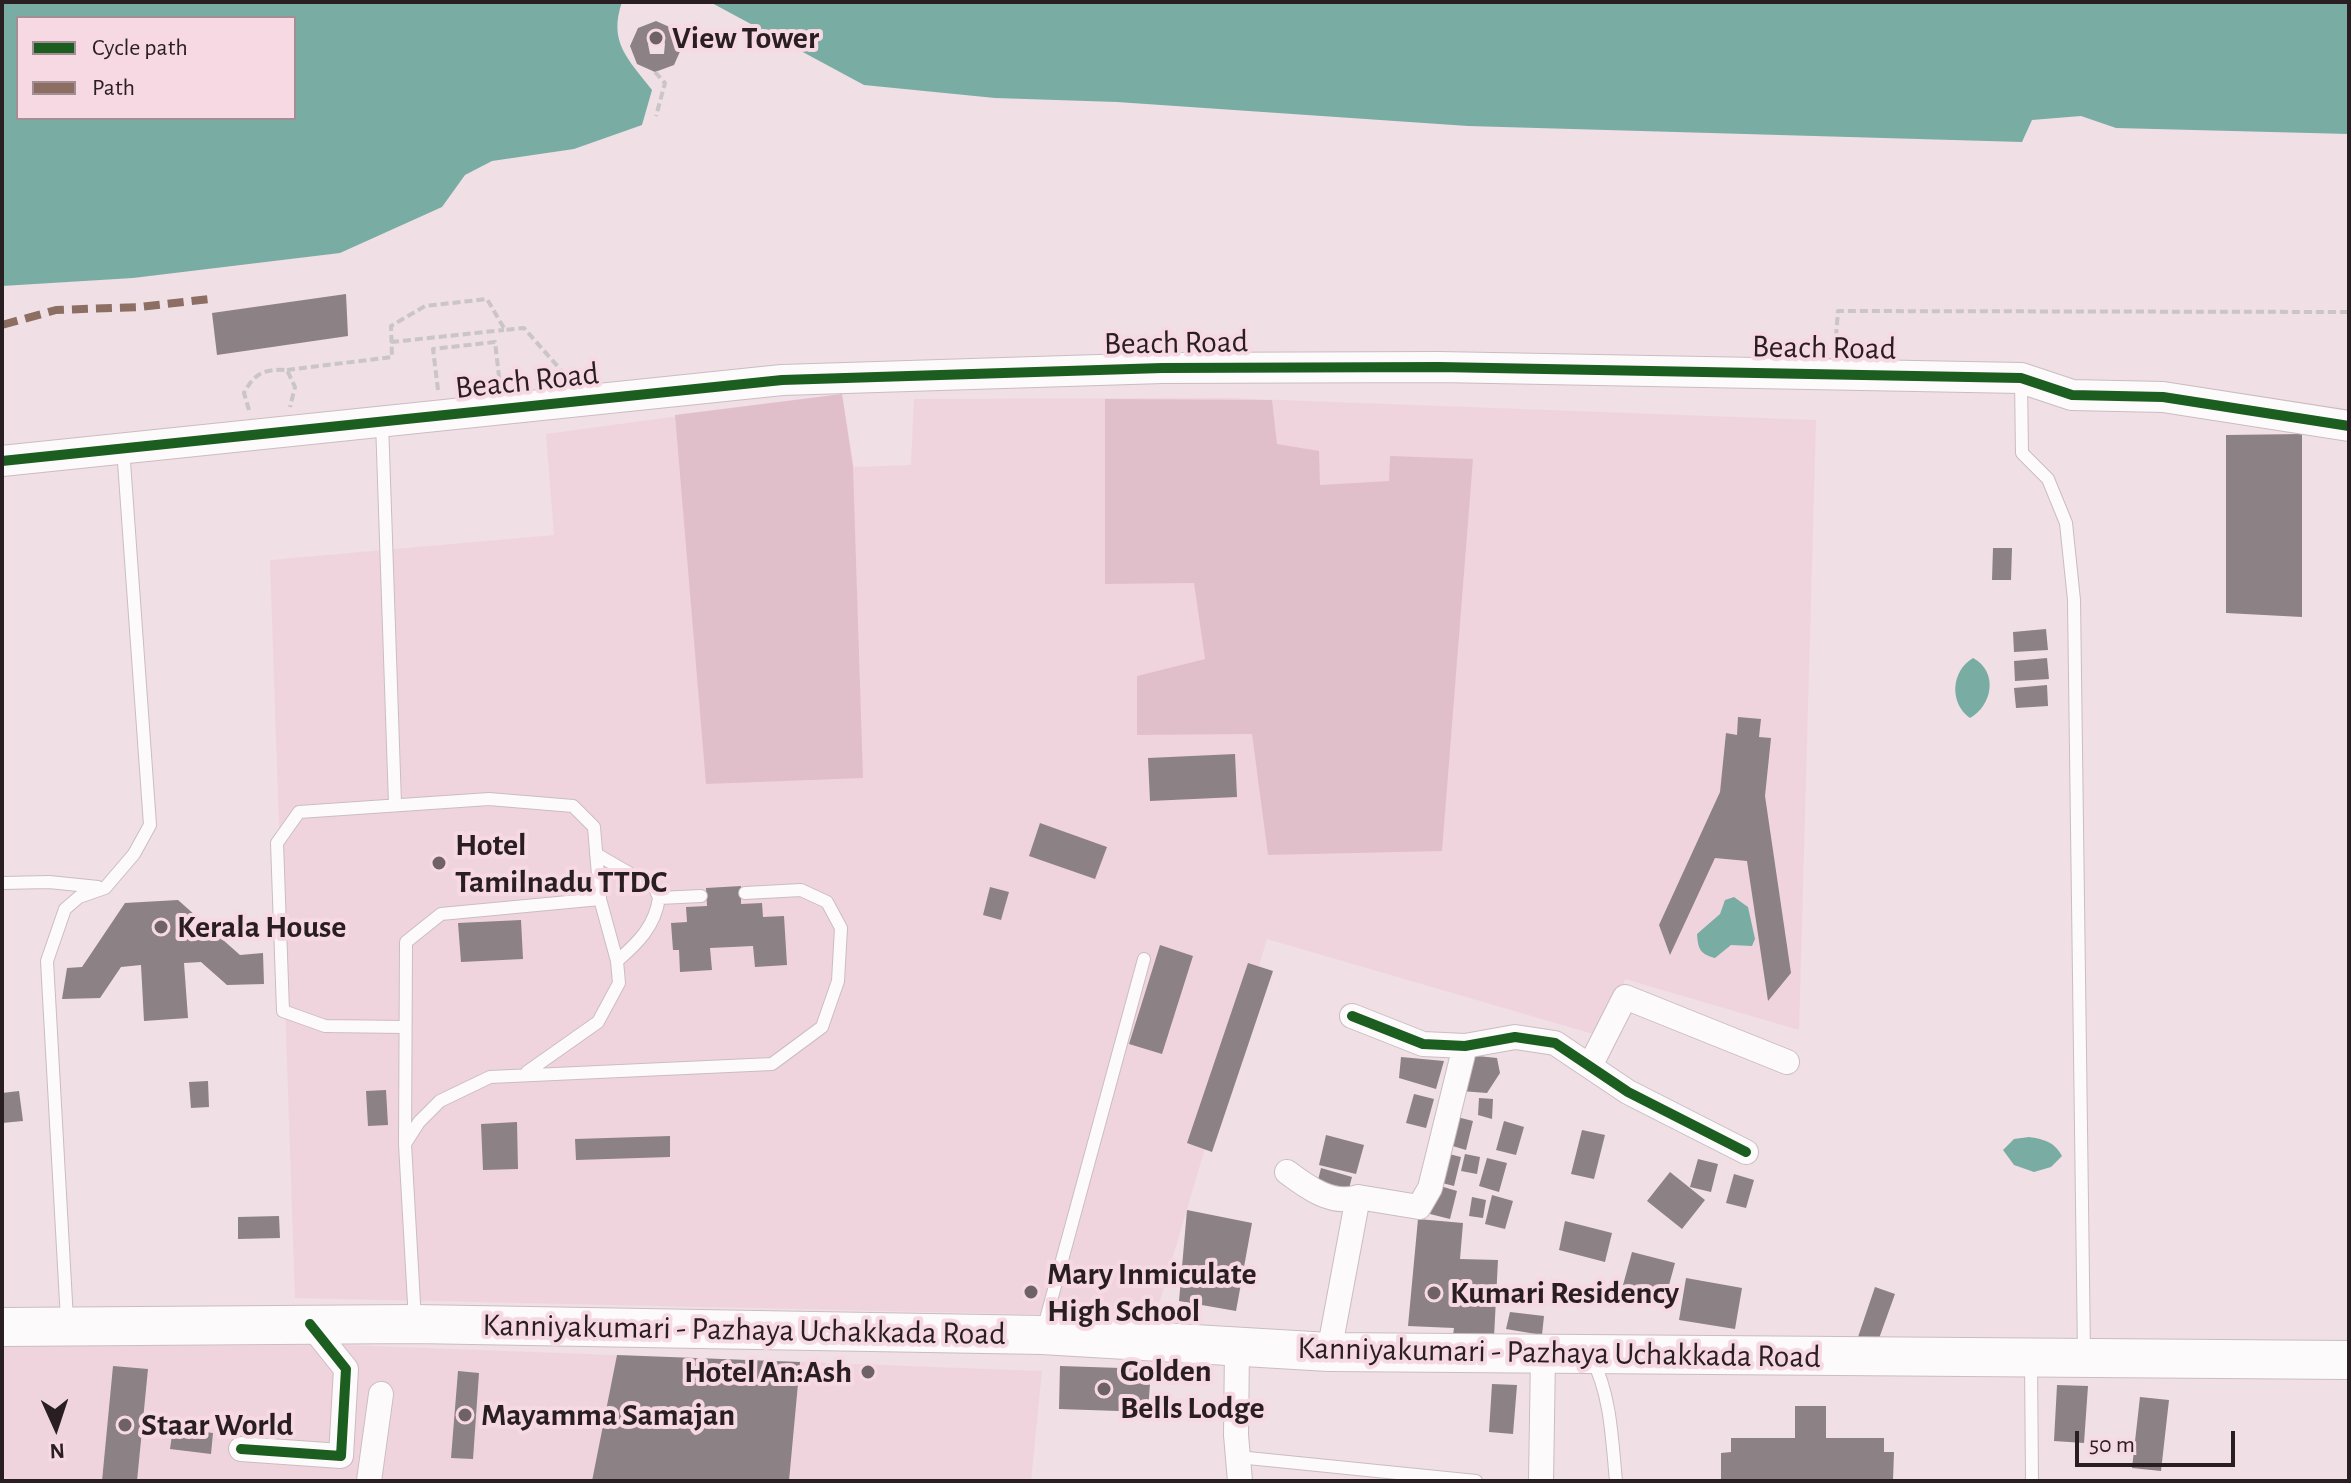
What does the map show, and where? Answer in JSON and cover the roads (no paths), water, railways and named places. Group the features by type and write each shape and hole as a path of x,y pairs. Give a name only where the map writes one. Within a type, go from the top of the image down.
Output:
{"main road":[{"name":"Kanniyakumari - Pazhaya Uchakkada Road","path":"2,1327 415,1324 1042,1335 1329,1352 2349,1360"}],"street":[{"name":"Beach Road","path":"2,461 782,380 1162,368 1439,367 2021,378 2072,395 2163,397 2349,426"},
{"path":"1590,1066 1625,997 1787,1062"},
{"path":"1352,1016 1423,1044 1465,1046 1515,1037 1555,1043 1628,1092 1746,1152"},
{"path":"1287,1172 1314,1192 1349,1200 1358,1197 1419,1207 1430,1188 1465,1046"},
{"path":"1329,1352 1358,1197"},
{"path":"310,1324 346,1369 341,1456 351,1471 369,1478 381,1394"},
{"path":"1237,1348 1239,1469"},
{"path":"1541,1481 1543,1355"},
{"path":"241,1449 341,1456"}],"lane":[{"path":"2021,378 2022,453 2048,479 2066,523 2074,600 2084,1357"},
{"path":"382,422 395,804"},
{"path":"68,1327 47,961 65,909 79,897 105,888 134,854 150,825 123,448"},
{"path":"404,1027 325,1026 283,1011 277,843 299,812 489,799 573,806 594,827 600,899 617,961 619,983 598,1022 527,1072"},
{"path":"596,854 655,888 659,898 657,910 641,940 617,961"},
{"path":"2,883 49,882 105,888"},
{"path":"405,1144 419,1122 440,1101 490,1077 527,1072 772,1064 822,1027 838,981 841,928 827,902 801,890 745,893"},
{"path":"659,898 701,896"},
{"path":"415,1324 405,1144 406,942 441,914 600,899"},
{"path":"1042,1335 1144,959"},
{"path":"1590,1354 1599,1373 1616,1481"},
{"path":"2031,1358 2032,1481"},
{"path":"1239,1469 1476,1481"}],"place":[{"name":"View Tower","path":"656,38"},
{"name":"Hotel Tamilnadu TTDC","path":"439,863"},
{"name":"Kerala House","path":"161,927"},
{"name":"Mary Inmiculate High School","path":"1031,1292"},
{"name":"Kumari Residency","path":"1434,1293"},
{"name":"Hotel An:Ash","path":"868,1372"},
{"name":"Golden Bells Lodge","path":"1104,1389"},
{"name":"Mayamma Samajan","path":"465,1415"},
{"name":"Staar World","path":"125,1425"}]}
